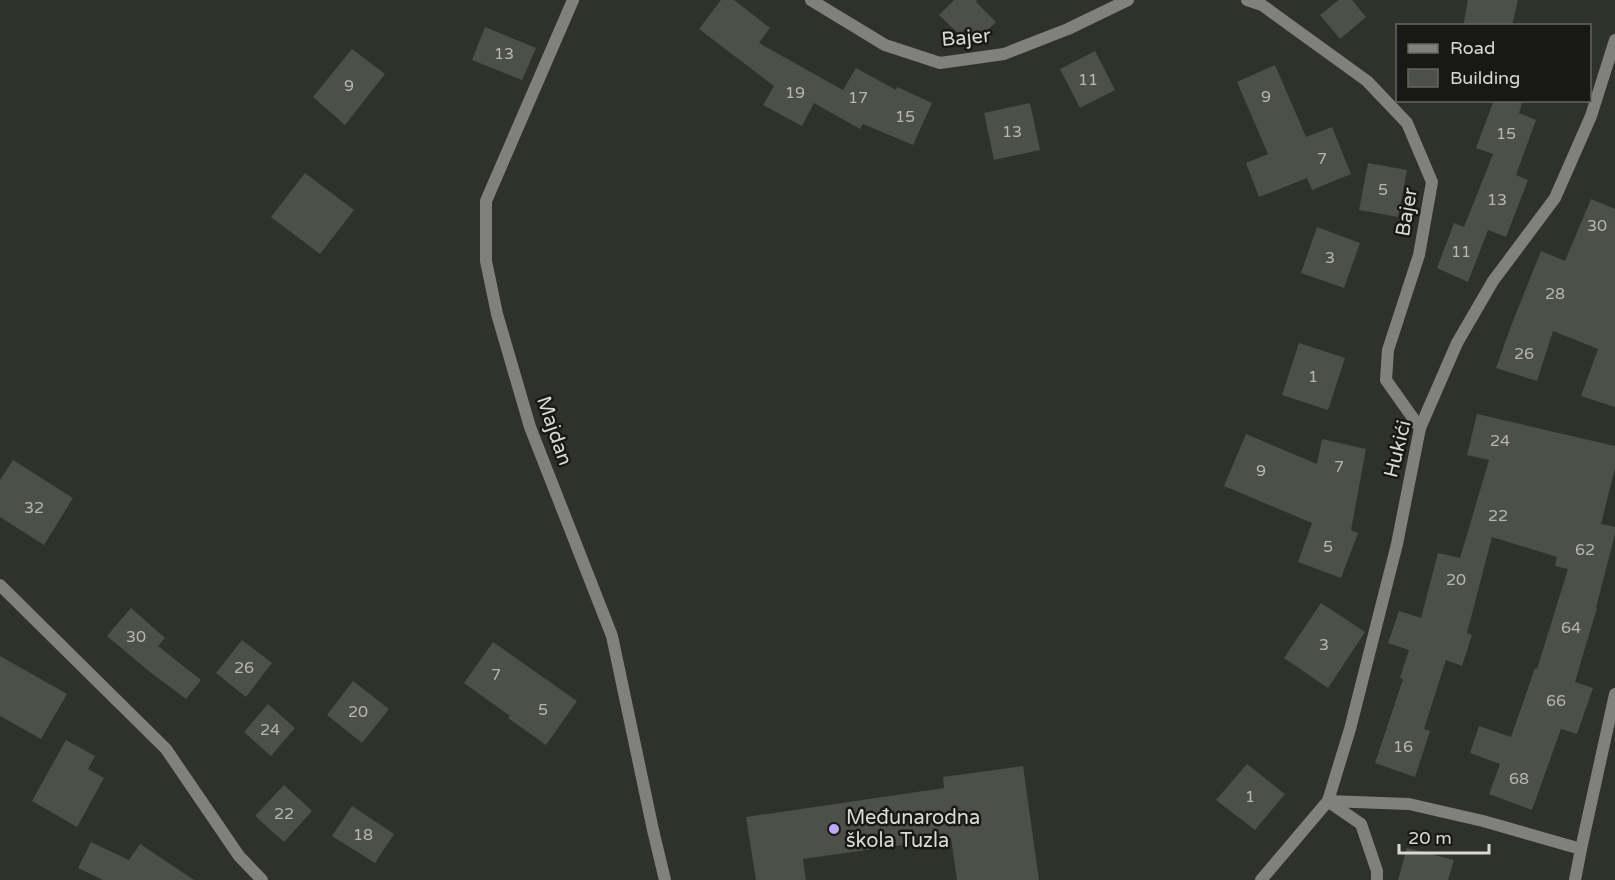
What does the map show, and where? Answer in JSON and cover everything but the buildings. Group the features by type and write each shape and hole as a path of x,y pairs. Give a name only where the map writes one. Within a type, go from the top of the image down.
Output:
{"street":[{"name":"Majdan","path":"573,0 486,201 486,261 497,314 530,427 612,636 665,880"},
{"name":"Bajer","path":"811,0 885,45 940,63 1004,54 1068,29 1128,0"},
{"name":"Bajer","path":"1247,0 1262,5 1367,81 1407,123 1432,182 1419,255 1388,350 1386,380 1420,428"},
{"name":"Hukići","path":"1261,880 1328,801 1350,729 1397,544 1420,428 1458,344 1492,281 1556,198 1591,116 1615,40"},
{"path":"0,585 166,749 239,856 262,880"},
{"path":"1575,880 1615,694"},
{"path":"1328,801 1409,804 1483,821 1581,849"},
{"path":"1328,801 1361,824 1377,871 1377,880"}],"place":[{"name":"Međunarodna škola Tuzla","path":"834,829"}]}
